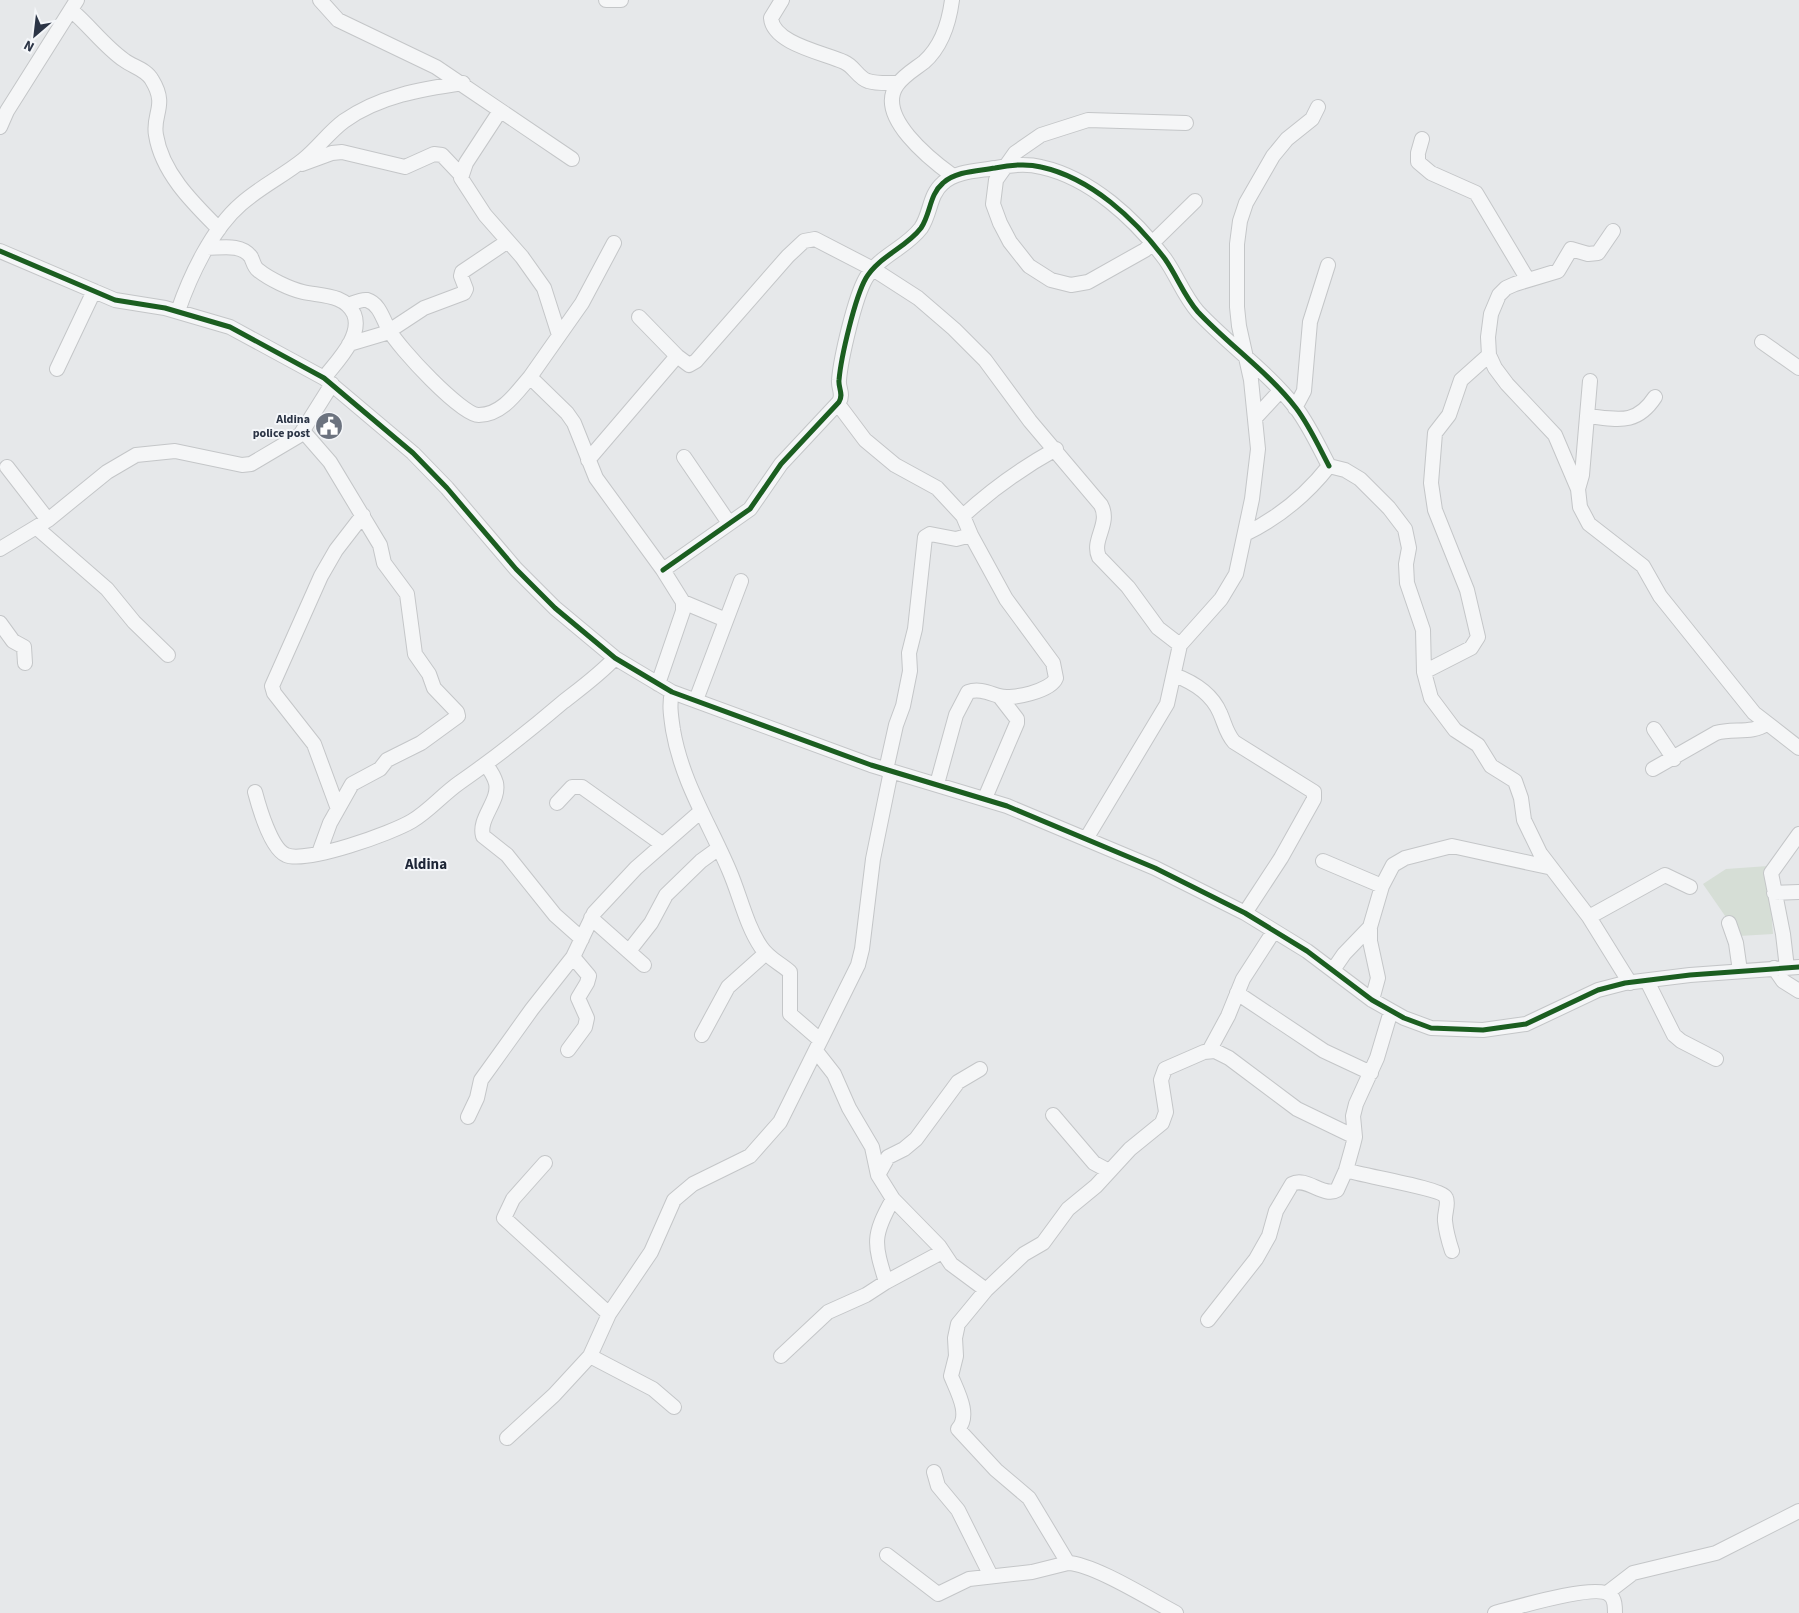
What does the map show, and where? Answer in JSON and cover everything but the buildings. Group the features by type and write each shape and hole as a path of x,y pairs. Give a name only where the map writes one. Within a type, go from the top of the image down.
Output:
{"street":[{"path":"320,0 338,20 355,30 436,67 463,83 500,111 572,159"},
{"path":"606,0 621,0"},
{"path":"782,0 771,18 775,29 784,37 802,47 844,62 868,81 898,83"},
{"path":"952,0 948,25 938,44 925,61 898,83 893,106 902,128 930,159 952,176"},
{"path":"0,127 7,112 74,5 118,55 142,70 152,80 160,105 156,136 166,164 171,174 202,212 219,229"},
{"path":"178,312 188,284 207,248 219,229 240,204 296,164 337,127 370,106 428,88 463,83"},
{"path":"1086,839 1166,704 1180,645 1227,590 1236,574 1245,534 1258,449 1256,416 1237,307 1237,244 1240,221 1246,203 1273,156 1287,139 1312,119 1318,107"},
{"path":"461,175 500,111"},
{"path":"1186,123 1088,120 1070,124 1041,135 1015,154 996,180 993,204 1000,223 1018,254 1042,276 1071,285 1088,282 1145,250 1195,201"},
{"path":"1422,139 1418,153 1418,162 1431,173 1476,193 1528,280"},
{"path":"296,164 312,161 332,153 342,152 405,166 434,154 442,156 461,175 484,215 522,257 548,295 559,335"},
{"path":"663,570 750,509 781,464 838,404 842,394 839,378 857,302 866,278 873,269 921,227 928,213 933,194 944,181 952,176 1022,165 1041,167 1079,182 1099,194 1124,215 1152,243 1198,311 1295,408 1329,466 1345,470 1369,487 1405,529 1409,548 1406,564 1408,582 1423,630 1424,672 1431,698 1451,726 1478,745 1491,766 1515,781 1521,798 1524,820 1548,867 1565,884 1589,917 1630,983"},
{"path":"1613,231 1598,253 1588,254 1571,249 1558,271 1506,288 1494,304 1488,337 1489,355 1500,377 1555,435 1578,489 1580,506 1589,524 1643,566 1660,596 1743,700 1766,724 1797,742"},
{"path":"639,317 677,356 689,365 692,365 748,305 788,256 807,240 815,239 873,269 918,298 985,360 1030,421 1056,449 1104,510 1105,520 1097,551 1099,557 1128,587 1158,628 1180,645"},
{"path":"349,344 389,331 424,308 464,293 466,289 461,276 462,272 508,241"},
{"path":"348,305 364,300 371,302 383,316 389,331 419,367 466,412 484,415 502,406 512,398 530,377 582,303 614,243"},
{"path":"0,549 42,524 108,472 136,455 175,451 246,465 290,443 303,431 349,344 355,327 355,320 348,305 330,296 297,290 262,273 255,267 249,255 242,250 230,247 207,248"},
{"path":"0,251 122,302 178,312 238,330 328,381 413,453 537,590 614,658 672,692 888,771 985,798 1155,868 1246,913 1307,951 1372,1000 1391,1011 1431,1028 1493,1029 1533,1022 1598,990 1630,983 1787,968"},
{"path":"1295,408 1304,391 1310,322 1328,265"},
{"path":"57,369 94,290"},
{"path":"1762,342 1799,368"},
{"path":"1424,672 1471,648 1478,637 1468,590 1435,510 1431,483 1435,433 1449,416 1461,380 1489,355"},
{"path":"588,460 677,356"},
{"path":"530,377 570,418 580,436 588,460 606,494 663,570 683,602 683,612 658,684"},
{"path":"1578,489 1582,475 1590,381"},
{"path":"1256,416 1280,391"},
{"path":"1587,416 1630,419 1645,411 1655,397"},
{"path":"838,404 865,440 895,464 937,488 963,516 971,535 1006,599 1047,653 1056,672 1055,682 1046,688 1020,696 1000,697"},
{"path":"303,431 330,462 380,545 384,563 407,594 415,654 430,674 434,688 457,712 458,716 421,743 387,760 380,769 354,782 330,823 319,853"},
{"path":"963,516 1015,472 1056,449"},
{"path":"684,457 729,523"},
{"path":"1245,534 1285,510 1307,491 1329,466"},
{"path":"7,467 42,524 107,589 134,622 168,655"},
{"path":"338,810 314,744 274,692 272,686 321,576 336,550 363,515"},
{"path":"506,1438 554,1395 590,1356 609,1314 651,1252 674,1200 686,1189 741,1161 758,1147 783,1117 849,983 862,949 873,859 888,771 896,725 903,706 910,671 909,653 915,629 925,537 930,534 956,539 971,535"},
{"path":"696,700 742,581"},
{"path":"683,602 726,620"},
{"path":"0,623 11,639 24,648 24,663"},
{"path":"255,792 260,809 280,851 292,856 319,853 381,836 402,827 418,817 600,673 614,658"},
{"path":"1174,675 1193,684 1213,701 1220,711 1227,734 1234,742 1314,792 1314,799 1281,858 1246,913"},
{"path":"937,784 956,715 966,695 976,691 992,693 1000,697 1017,719 1017,723 985,798"},
{"path":"672,692 670,709 679,760 700,812 719,848 756,939 766,953 790,972 790,1014 818,1045 834,1074 849,1108 874,1150 878,1175 893,1199 951,1264 986,1290"},
{"path":"1653,769 1674,759 1716,733 1727,730 1756,730 1766,724"},
{"path":"1654,729 1674,759"},
{"path":"486,765 495,780 496,788 483,826 483,836 507,855 555,915 582,939"},
{"path":"558,803 572,787 582,787 662,844"},
{"path":"468,1117 477,1098 481,1080 532,1009 573,957 591,918 622,881 700,812"},
{"path":"1799,834 1771,870 1774,893 1784,934 1787,968 1783,981 1799,992"},
{"path":"1372,1000 1378,978 1371,948 1370,927 1382,886 1390,868 1400,859 1447,846 1464,847 1548,867"},
{"path":"629,951 651,923 666,895 701,861 719,848"},
{"path":"1323,861 1382,886"},
{"path":"1589,917 1665,874 1690,887"},
{"path":"1774,893 1799,892"},
{"path":"591,918 644,965"},
{"path":"1729,923 1736,943 1740,971"},
{"path":"1333,970 1348,950 1370,927"},
{"path":"1209,1051 1243,979 1274,931"},
{"path":"702,1035 728,987 766,953"},
{"path":"568,1050 585,1027 587,1018 578,998 588,982 589,976 573,957"},
{"path":"1647,981 1674,1035 1681,1041 1716,1059"},
{"path":"1237,993 1324,1051 1371,1073"},
{"path":"1208,1320 1230,1289 1244,1276 1256,1259 1269,1236 1276,1211 1292,1184 1298,1182 1333,1192 1336,1190 1346,1170 1355,1137 1354,1110 1371,1073 1391,1011"},
{"path":"1068,1563 1029,1498 996,1470 958,1429 961,1426 963,1414 958,1391 951,1376 956,1356 955,1338 961,1319 986,1290 1024,1254 1043,1243 1055,1229 1066,1211 1096,1186 1130,1149 1165,1119 1166,1105 1161,1084 1162,1072 1177,1062 1209,1051 1222,1053 1297,1109 1355,1137"},
{"path":"878,1175 888,1157 904,1149 916,1139 958,1082 980,1069"},
{"path":"1053,1115 1094,1163 1109,1171"},
{"path":"874,1150 888,1157"},
{"path":"545,1162 514,1199 504,1218 609,1314"},
{"path":"1346,1170 1370,1178 1429,1188 1444,1194 1447,1200 1445,1221 1452,1251"},
{"path":"886,1282 876,1248 876,1238 893,1199"},
{"path":"780,1356 828,1312 866,1295 942,1252"},
{"path":"590,1356 653,1389 674,1407"},
{"path":"934,1472 938,1486 958,1510 991,1576"},
{"path":"1495,1613 1566,1594 1607,1592 1633,1574 1716,1553 1799,1512"},
{"path":"887,1555 938,1594 969,1579 1032,1572 1068,1563 1103,1575 1176,1613"},
{"path":"1607,1592 1614,1600 1615,1613"}],"shaded area":[{"path":"1768,866 1773,934 1739,936 1703,884 1726,869"}],"cycle path":[{"path":"663,570 750,509 781,464 839,402 841,396 840,370 853,313 866,278 871,270 908,241 921,228 938,188 954,176 1006,166 1030,165 1059,172 1094,190 1126,215 1165,259 1198,312 1273,382 1296,408 1310,429 1329,466"},
{"path":"0,251 115,300 165,308 230,327 324,378 413,453 447,488 516,569 555,608 615,658 672,692 871,765 1007,806 1155,868 1245,913 1307,951 1372,1000 1404,1018 1431,1028 1483,1030 1526,1024 1598,990 1625,983 1690,975 1799,967"}],"place":[{"name":"Aldina police post","path":"329,426"}],"district":[{"name":"Aldina","path":"426,864"}]}
